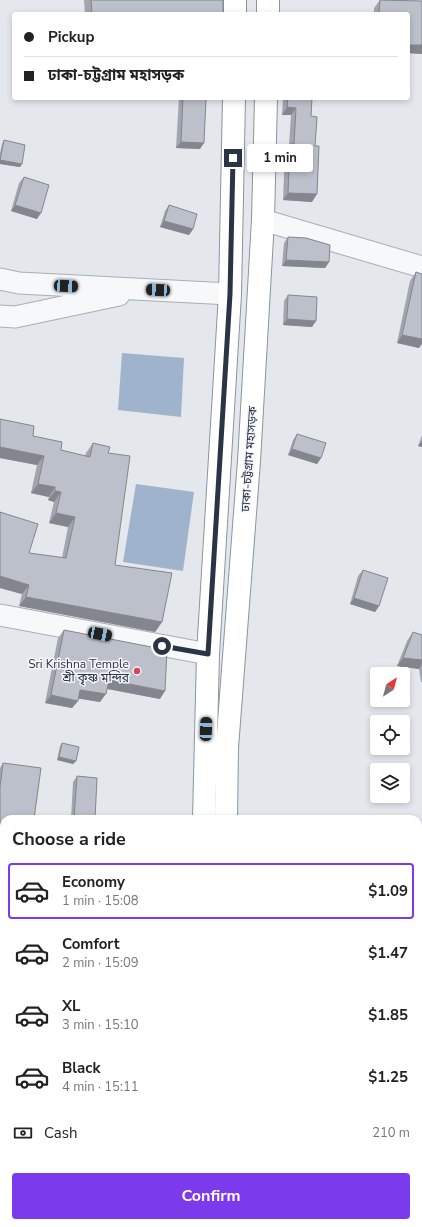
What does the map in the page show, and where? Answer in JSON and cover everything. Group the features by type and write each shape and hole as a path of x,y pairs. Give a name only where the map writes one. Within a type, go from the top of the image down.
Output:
{"highway":[{"path":"235,0 235,12"},
{"path":"268,0 268,12"},
{"path":"204,815 208,654 230,294 234,100"},
{"name":"ঢাকা-চট্টগ্রাম মহাসড়ক","path":"226,815 227,748 249,460 263,220 266,100"}],"street":[{"path":"263,220 422,267"},
{"path":"0,279 20,283 230,294"},
{"path":"0,316 15,317 86,303 143,289"},
{"path":"0,615 208,654"}],"water":[{"path":"122,353 184,358 181,417 118,410"},
{"path":"136,484 194,492 183,571 123,562"}],"building":[{"path":"91,0 223,0 223,12 92,12"},
{"path":"380,0 422,1 422,45 410,45 410,12 379,12"},
{"path":"183,100 206,100 204,143 181,142"},
{"path":"288,100 312,100 311,116 317,117 315,146 319,146 317,194 288,193 290,144 294,144 296,108 287,107"},
{"path":"4,140 25,145 22,164 0,160"},
{"path":"24,177 49,185 41,213 15,205"},
{"path":"169,205 197,214 193,229 164,221"},
{"path":"288,237 306,238 330,245 329,262 286,260"},
{"path":"416,272 422,274 422,339 402,335"},
{"path":"288,295 317,297 316,321 287,319"},
{"path":"0,419 34,426 33,436 62,442 61,450 90,457 93,443 110,447 108,453 130,456 115,565 172,573 162,622 26,597 29,585 0,576 0,512 38,524 29,553 66,558 75,517 56,513 61,492 55,491 55,487 38,484 44,456 0,447"},
{"path":"297,434 326,443 321,458 292,449"},
{"path":"363,570 388,578 379,606 354,598"},
{"path":"64,630 167,650 165,691 109,680 106,694 80,690 78,701 51,695"},
{"path":"413,632 422,635 422,660 403,658"},
{"path":"62,743 79,747 76,761 59,757"},
{"path":"3,763 41,768 35,815 0,815 0,787"},
{"path":"77,776 97,778 95,815 74,815"}],"place":[{"name":"Sri Krishna Temple শ্রী কৃষ্ণ মন্দির","path":"137,671"}],"route":[{"path":"162,646 208,654 230,294 233,158"}]}
